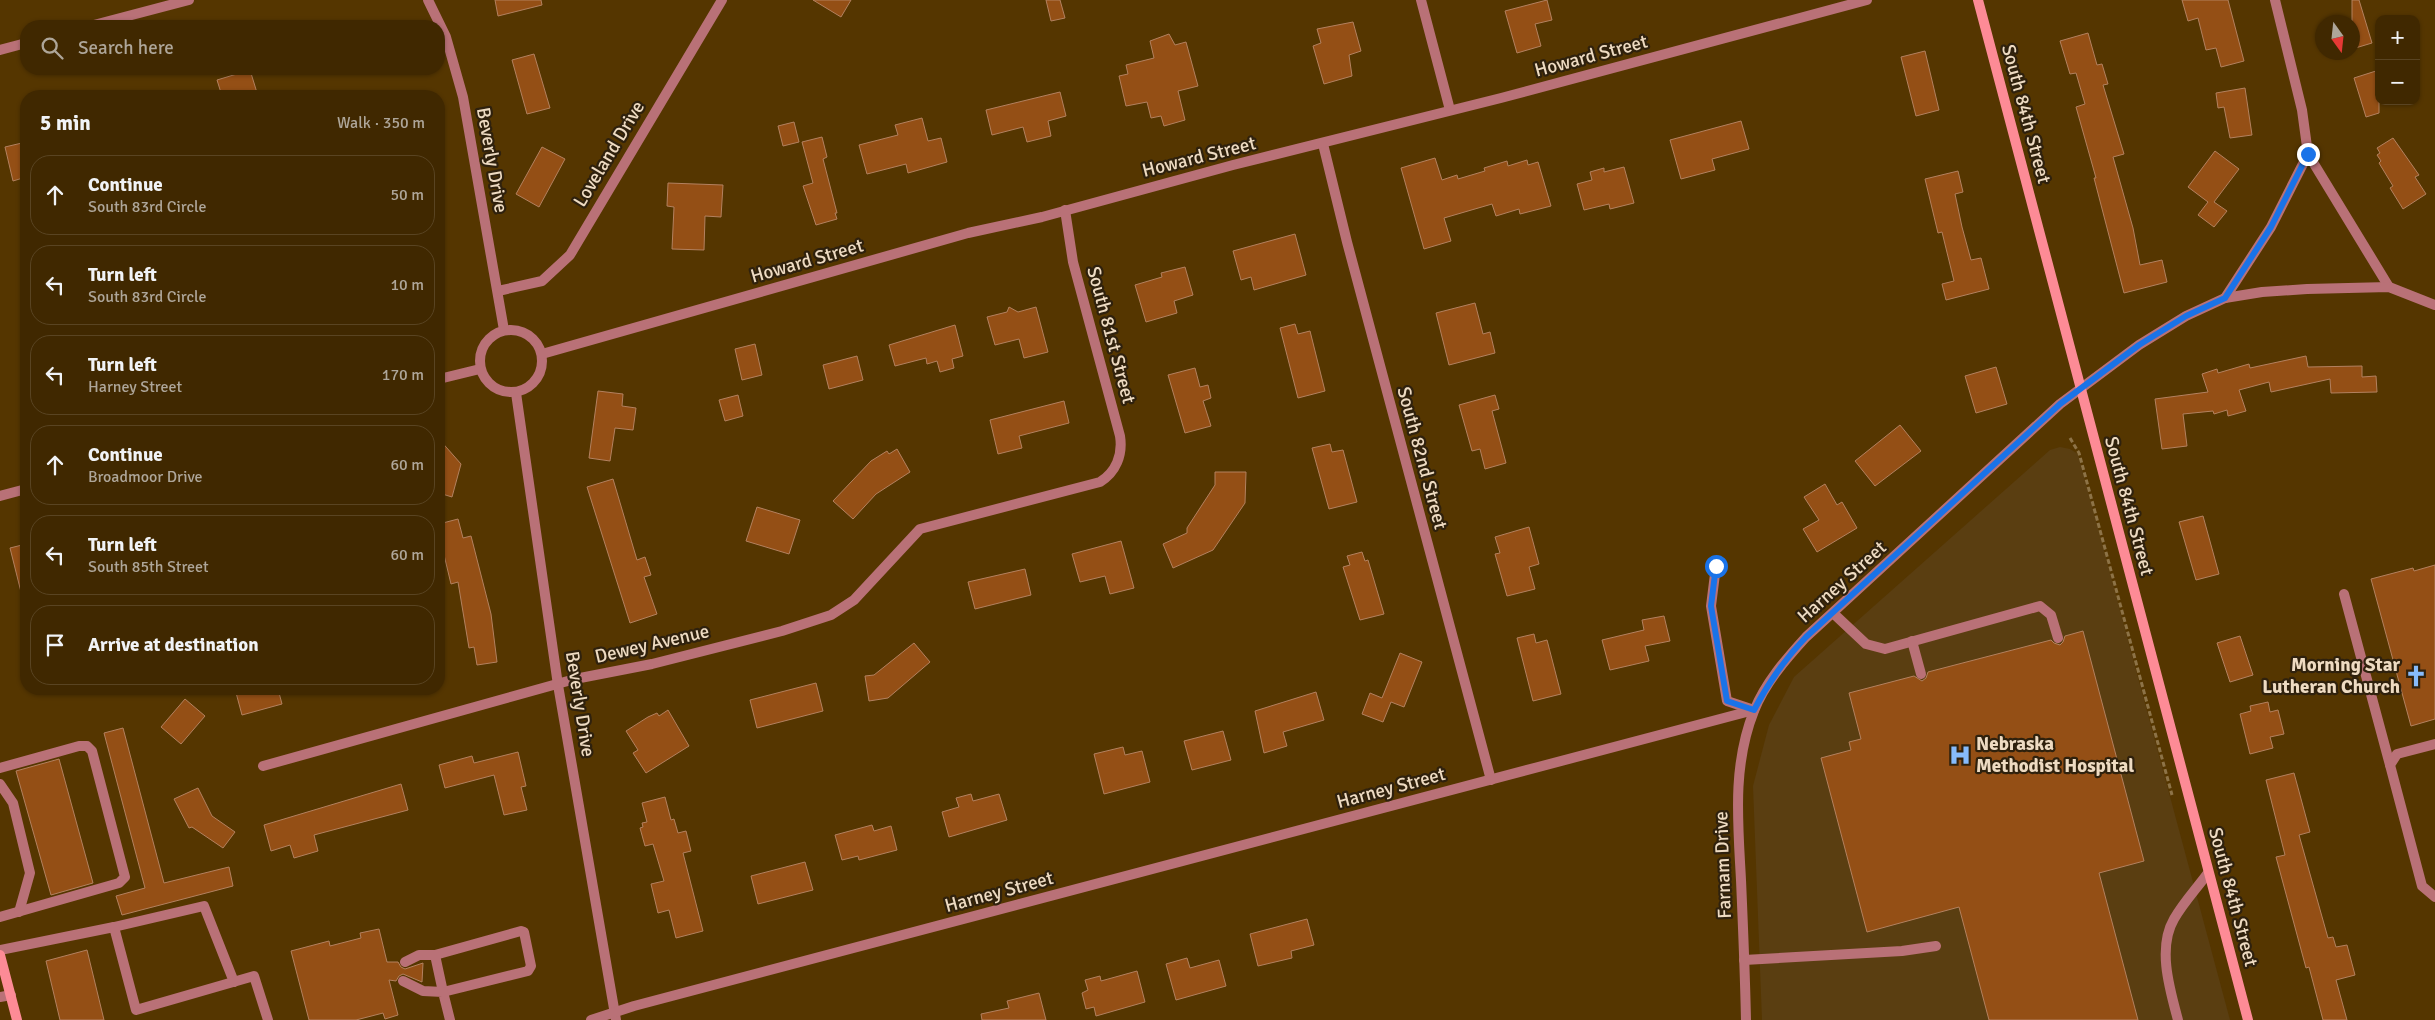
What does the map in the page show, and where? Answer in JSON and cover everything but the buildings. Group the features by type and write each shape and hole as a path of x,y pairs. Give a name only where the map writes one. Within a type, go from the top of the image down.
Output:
{"main road":[{"name":"South 84th Street","path":"1978,0 2248,1020"},
{"path":"0,955 5,996 17,1020"}],"street":[{"path":"113,20 189,0"},
{"name":"Beverly Drive","path":"428,0 438,20"},
{"name":"Loveland Drive","path":"498,291 542,280 570,255 722,0"},
{"path":"1421,0 1450,110"},
{"name":"Howard Street","path":"542,354 968,233 1065,210 1234,165 1501,98 1867,0"},
{"path":"2275,0 2302,110 2308,154 2389,287 2435,305"},
{"name":"Beverly Drive","path":"445,35 459,80 504,330"},
{"path":"0,50 20,45"},
{"name":"South 82nd Street","path":"1323,144 1352,261 1491,780"},
{"path":"2225,298 2271,227 2308,154"},
{"name":"South 81st Street","path":"1065,210 1073,262 1120,436 1120,455 1115,467"},
{"name":"Harney Street","path":"591,1020 615,1016 1754,710 1765,689 1788,656 1832,613 2037,423 2080,387 2139,345 2186,316 2225,298 2262,292 2389,287"},
{"path":"504,330 524,332 532,338 542,354 543,365 540,375 530,386 516,393 498,390 484,378 480,369 479,359 487,340 504,330"},
{"path":"445,378 480,369"},
{"name":"Beverly Drive","path":"516,393 558,684 615,1016"},
{"name":"Dewey Avenue","path":"264,766 558,684 782,631 831,615 854,600 920,529 1100,482 1115,467"},
{"path":"0,496 20,491"},
{"path":"1716,566 1711,606 1727,701 1754,710"},
{"path":"2344,594 2422,886 2435,896"},
{"path":"1832,613 1866,644 1885,649 2040,606 2051,616 2058,638"},
{"path":"1912,641 1920,674"},
{"name":"Farnam Drive","path":"1746,1020 1737,790 1742,751 1754,710"},
{"path":"2390,765 2397,754 2435,744"},
{"path":"0,768 79,746 87,746 92,751 125,877 119,883 0,917"},
{"path":"0,784 13,803 30,873 19,912"},
{"path":"2178,1020 2170,991 2166,946 2173,920 2208,873"},
{"path":"0,950 114,927 204,906 234,982"},
{"path":"114,927 136,1010 254,976 268,1020"},
{"path":"403,981 423,991 443,992 528,971 531,966 524,932 516,931 435,955 419,955 405,962"},
{"path":"1744,960 1907,950 1936,946"},
{"path":"435,955 450,1020"}],"path":[{"path":"2070,438 2079,453 2174,801"}],"shaded area":[{"name":"Nebraska Methodist Hospital","path":"2060,447 2070,449 2078,454 2230,1020 1762,1020 1753,786 1769,725 1794,677 2050,450"}],"place":[{"name":"Morning Star Lutheran Church","path":"2416,676"},
{"name":"Nebraska Methodist Hospital","path":"1960,755"}],"route":[{"path":"1716,566 1711,606 1727,701 1754,710 1765,689 1788,656 1806,637 2044,417 2080,387 2139,345 2186,316 2225,298 2271,227 2308,154"}]}
